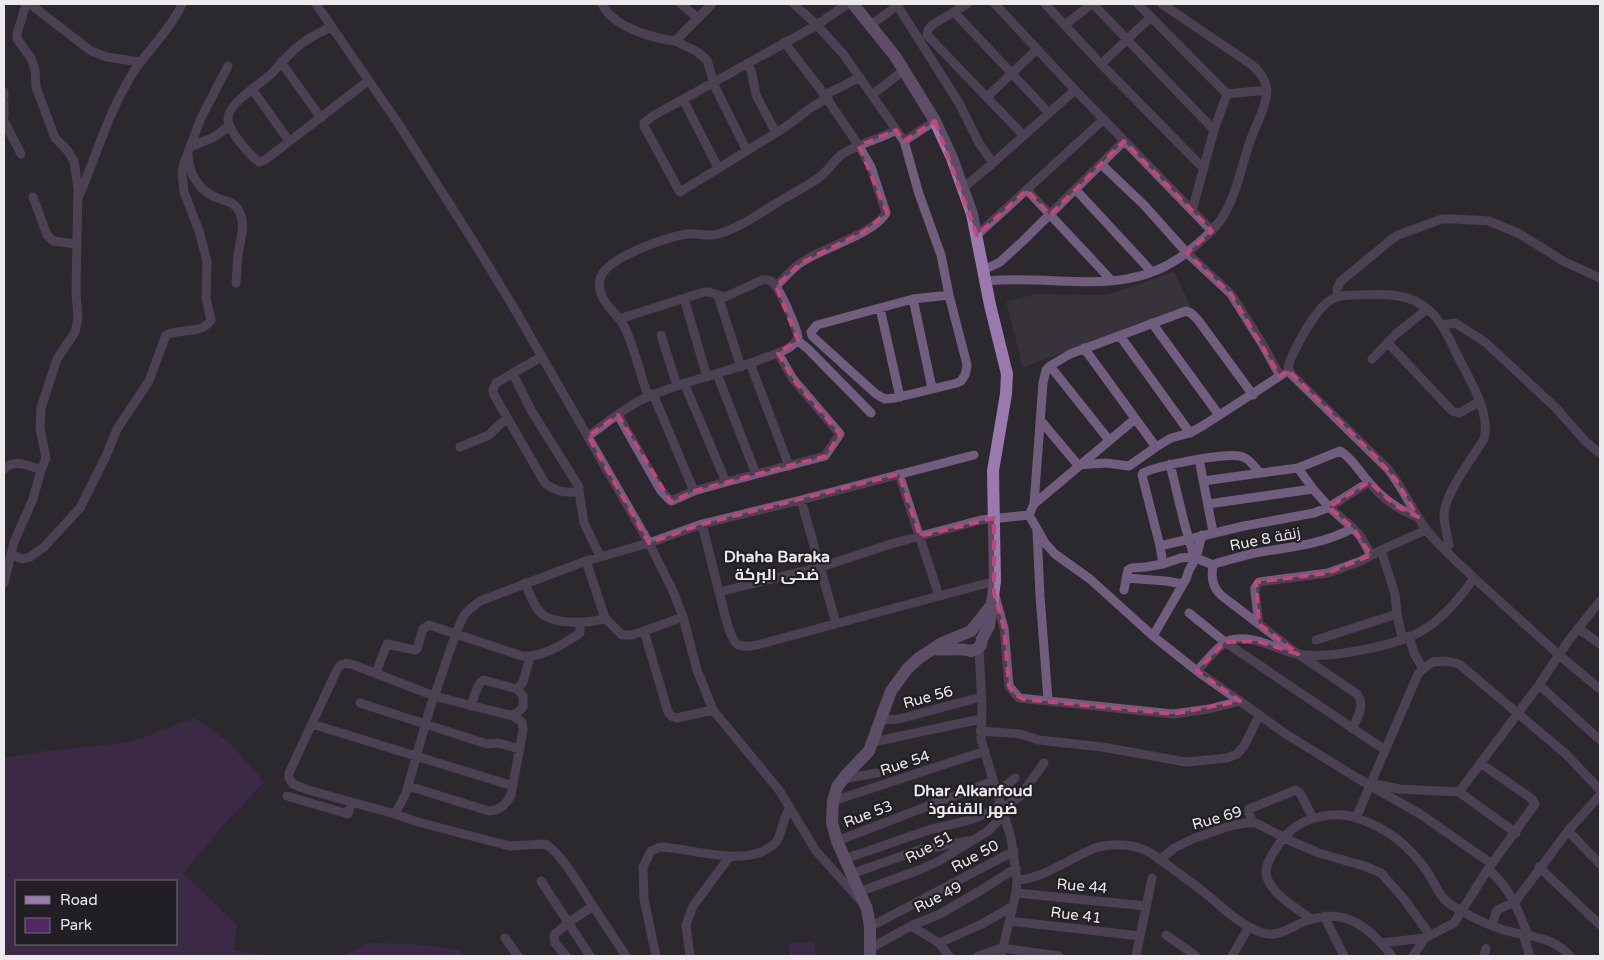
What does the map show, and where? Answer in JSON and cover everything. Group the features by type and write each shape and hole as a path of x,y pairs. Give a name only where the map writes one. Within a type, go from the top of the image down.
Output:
{"street":[{"path":"4,583 14,542 33,498 46,458 40,428 41,408 57,359 75,332 78,319 76,244 78,199 75,165 68,150 55,138 36,87 33,63 17,39 26,4"},
{"path":"30,4 91,51 107,57 140,62"},
{"path":"78,199 112,109 140,62 174,19 182,4"},
{"path":"316,4 398,123 473,241 511,303 649,543 673,590 683,617 697,670 713,710 779,790 816,851 867,909"},
{"path":"602,4 608,13 627,27 675,41 696,51 705,58 709,64 714,82 747,151"},
{"path":"681,4 698,18"},
{"path":"675,41 712,4"},
{"path":"794,4 817,25 844,55 904,141 919,194 941,255 948,295 966,361 966,369 961,381 900,397 885,398 876,394 812,336 811,332 817,325 913,298 948,295"},
{"path":"847,4 817,25 682,99 644,123 647,132 680,192 776,133 826,97 860,77"},
{"path":"853,4 872,25 904,70 935,121 952,158 972,214 1007,374 1006,394 993,471 994,587 990,607 991,620 972,642"},
{"path":"872,25 898,4 959,103 993,163"},
{"path":"967,4 932,25 927,34 1024,135"},
{"path":"995,4 1075,90 1212,231"},
{"path":"1046,4 1101,64 1204,169"},
{"path":"1065,25 1092,4 1214,130"},
{"path":"1138,4 1227,94"},
{"path":"985,275 1006,279 1068,282 1112,281 1142,276 1174,263 1212,231 1226,213 1249,144 1266,101 1267,90 1262,75 1252,65 1162,4"},
{"path":"954,12 1049,113"},
{"path":"1101,64 1151,17"},
{"path":"331,27 302,43 281,62 272,74 252,89 233,108 228,117 229,126 250,156 259,162 265,160 290,142 368,81"},
{"path":"776,286 801,263 823,249 863,232 879,222 886,212 878,184 859,146 826,97 784,42"},
{"path":"987,96 1037,49"},
{"path":"281,62 321,118"},
{"path":"748,63 756,95 776,133"},
{"path":"11,554 22,558 37,553 58,534 80,508 117,429 150,381 166,335 198,330 211,320 206,298 207,261 201,238 187,203 182,183 182,172 201,118 228,66"},
{"path":"872,94 904,70"},
{"path":"252,89 290,142"},
{"path":"963,188 1075,90"},
{"path":"1227,94 1267,90"},
{"path":"4,92 4,97"},
{"path":"1192,211 1214,130 1227,94"},
{"path":"682,99 718,168"},
{"path":"4,104 4,116"},
{"path":"977,235 1104,119"},
{"path":"4,121 21,154"},
{"path":"904,141 935,121"},
{"path":"189,149 209,140 229,126"},
{"path":"694,491 650,395 625,328 607,305 600,285 603,272 612,262 630,253 679,236 690,234 716,235 744,223 819,178 833,161 844,153 896,130"},
{"path":"985,275 1076,190 1124,141"},
{"path":"189,149 191,171 202,188 218,199 234,205 240,211 242,231 237,261 236,283"},
{"path":"1101,164 1144,205 1187,253 1231,294 1280,376"},
{"path":"1027,190 1112,281"},
{"path":"1076,190 1152,272"},
{"path":"33,197 47,235 52,241 76,244"},
{"path":"1337,297 1337,289 1340,282 1392,239 1442,219 1489,221 1520,234 1563,261 1600,278"},
{"path":"588,436 650,395 778,353 792,345 797,340 798,334 776,286 773,282 766,279 725,297 704,292 618,319"},
{"path":"1078,465 1106,463 1129,466 1170,438 1190,433 1253,395 1288,370 1290,362 1308,328 1325,303 1337,297 1386,294 1411,300 1427,309 1441,325 1469,379 1485,422 1486,433 1484,439 1454,487 1447,502 1444,516 1449,545 1446,550"},
{"path":"718,296 740,367"},
{"path":"684,298 707,376"},
{"path":"913,298 932,388"},
{"path":"880,308 900,397"},
{"path":"1372,359 1395,335 1427,309"},
{"path":"1029,515 1034,504 1043,383 1046,370 1050,366 1084,348 1186,311 1191,313 1201,324 1253,395"},
{"path":"1152,323 1219,415"},
{"path":"1441,325 1455,323 1485,342 1556,408 1586,442 1600,453"},
{"path":"661,334 680,385 726,482"},
{"path":"1120,336 1190,433"},
{"path":"797,340 871,413"},
{"path":"1388,343 1452,411 1459,413 1478,402"},
{"path":"1084,348 1156,447"},
{"path":"618,415 664,495 671,501 694,491 825,456 840,434 793,379 778,353"},
{"path":"541,357 496,383 493,390 498,403 545,483 556,490 579,491"},
{"path":"750,363 789,466"},
{"path":"1050,366 1109,440"},
{"path":"1288,370 1388,470 1426,530 1474,578 1559,655 1600,689"},
{"path":"513,374 531,410 579,487 584,523 600,556"},
{"path":"717,374 756,474"},
{"path":"1034,504 1135,418"},
{"path":"460,447 489,435 501,423 508,420"},
{"path":"1041,420 1078,465"},
{"path":"1203,481 1298,468 1340,451 1346,455 1369,482 1396,506 1418,516"},
{"path":"395,814 408,786 434,696 456,635 464,616 480,601 600,556 649,543 702,524 974,455"},
{"path":"1163,564 1142,476 1144,472 1170,464 1199,459 1241,456 1251,462 1260,473"},
{"path":"1199,459 1212,532"},
{"path":"4,469 10,464 16,463 41,470"},
{"path":"1170,464 1188,538 1195,558"},
{"path":"1298,468 1312,489 1361,537 1371,555"},
{"path":"898,474 939,596"},
{"path":"1160,546 1212,532 1314,513 1329,507 1369,482"},
{"path":"1208,504 1312,489"},
{"path":"801,500 836,623"},
{"path":"719,592 821,567 920,536 994,518 1029,515"},
{"path":"1029,515 1045,543 1055,554 1090,579 1153,636 1197,672 1259,716 1420,814 1490,867 1504,884 1515,902 1530,956"},
{"path":"702,524 732,638 745,647 939,596 994,587"},
{"path":"1037,528 1048,700"},
{"name":"Rue 8 زنقة","path":"1259,624 1222,596 1213,583 1213,565 1253,554 1314,544 1328,540 1353,528"},
{"path":"1352,729 1361,706 1359,696 1298,654 1259,624 1256,587 1259,582 1328,573 1361,561 1426,530"},
{"path":"1153,636 1183,584 1195,558 1202,535"},
{"path":"1381,550 1393,587 1397,614 1422,669"},
{"path":"1124,590 1128,570 1131,568 1163,564 1181,558 1195,558 1213,565"},
{"path":"586,561 605,618 622,635 626,636 644,631 683,617"},
{"path":"1126,578 1183,584"},
{"path":"1197,672 1225,642 1237,639 1257,641 1298,654 1344,653 1386,644 1419,632 1440,617 1474,578"},
{"path":"525,583 541,614 547,617 580,623 595,622 605,618"},
{"path":"994,587 1004,628 1011,691 1018,698 1173,714 1209,709 1240,701"},
{"path":"1459,792 1600,602"},
{"path":"1189,613 1225,642 1385,750"},
{"path":"1316,640 1397,614"},
{"path":"376,673 387,644 415,650 417,649 423,629 429,625 522,656 533,657 568,641 580,633 580,623"},
{"path":"1579,629 1600,644"},
{"path":"644,631 669,714 678,718 713,710"},
{"path":"871,952 867,909 837,841 832,822 837,787 842,779 865,757 873,742 891,691 908,668 919,658 949,640 972,642"},
{"path":"972,642 980,666 981,740 1014,851 1016,868 1016,894 1002,952"},
{"path":"517,689 523,682 530,657"},
{"path":"1356,818 1414,682 1422,669 1433,662 1440,661 1459,664 1566,754 1600,790"},
{"path":"408,786 488,811 499,809 511,795 523,724 517,718 434,696 346,663 339,666 289,773 291,782 308,790 351,803 509,846 546,844 550,846 564,863 626,956"},
{"path":"471,706 478,686 484,680 517,689 523,696 523,708 516,714 508,715"},
{"path":"1539,685 1600,740"},
{"name":"Rue 56","path":"880,720 899,719 981,697"},
{"path":"360,703 487,744 498,743 520,749"},
{"path":"980,731 1020,734 1039,740 1102,747 1186,762 1228,758 1237,754 1244,746 1259,716"},
{"path":"873,742 981,719"},
{"path":"312,724 513,786"},
{"name":"Rue 54","path":"834,801 985,751"},
{"path":"1381,943 1427,936 1451,925 1535,805 1535,801 1480,762"},
{"path":"844,858 929,830 978,818 1002,809 1020,796 1044,763"},
{"path":"842,779 877,773"},
{"path":"997,793 1015,778"},
{"name":"Rue 53","path":"837,841 993,781"},
{"path":"1371,784 1399,789 1459,792 1516,833"},
{"path":"1253,823 1249,809 1294,790 1299,791 1313,818"},
{"path":"1492,926 1499,910 1515,902 1539,867 1600,795"},
{"path":"287,796 348,814 351,803"},
{"path":"656,956 646,907 642,872 644,862 651,851 660,847 666,847 730,856 748,855 772,846 780,837 790,807"},
{"name":"Rue 51","path":"859,892 939,861 988,831 1002,809"},
{"path":"1311,919 1278,893 1267,878 1267,864 1284,837 1297,825 1313,818 1331,816 1356,818 1383,830 1404,844 1428,873 1442,897 1453,906 1492,926 1539,937 1556,945 1570,956"},
{"name":"Rue 69","path":"1160,860 1174,848 1195,838 1230,826 1253,823 1319,853 1381,873 1404,899 1427,936"},
{"path":"1568,831 1600,864"},
{"path":"851,874 919,850 970,841"},
{"path":"1017,880 1032,878 1096,847 1105,845 1139,847 1160,860 1249,926 1263,933 1275,934 1311,919 1337,915 1349,918 1369,931 1392,956"},
{"name":"Rue 50","path":"870,927 1014,851"},
{"path":"690,956 686,925 693,906 730,856"},
{"path":"1539,867 1600,924"},
{"name":"Rue 49","path":"871,952 911,926 940,914 1016,868"},
{"path":"1136,956 1152,878"},
{"path":"540,881 590,956"},
{"name":"Rue 44","path":"1016,894 1146,906"},
{"path":"566,956 554,939 556,932 593,906"},
{"path":"939,943 982,924 1013,906"},
{"path":"1324,916 1343,955"},
{"name":"Rue 41","path":"1010,920 1140,936"},
{"path":"911,926 939,943 949,956"},
{"path":"1232,956 1249,926"},
{"path":"1166,935 1196,956"},
{"path":"1412,956 1427,936"},
{"path":"505,938 518,956"},
{"path":"978,956 1002,952 1059,956"}],"highlighted area":[{"path":"935,121 977,235 1027,190 1050,215 1124,141 1212,231 1187,253 1231,294 1280,376 1288,370 1377,458 1396,480 1418,517 1396,506 1369,482 1329,507 1353,528 1371,555 1328,573 1256,582 1259,624 1298,654 1257,641 1225,642 1197,671 1240,701 1173,714 1023,699 1014,694 1009,686 1004,628 994,593 994,518 920,536 899,474 702,524 649,543 588,436 618,415 671,502 694,491 826,456 840,434 793,379 778,353 798,340 776,286 801,263 863,232 887,213 859,146 896,130 904,141"}],"shaded area":[{"path":"1174,272 1191,307 1023,367 1006,302 1036,294 1107,295"}],"green space":[{"path":"194,718 230,743 264,782 225,823 183,873 237,925 234,950 268,956 4,956 4,758 47,751 131,742"},
{"path":"814,941 816,956 790,956 789,944"},
{"path":"367,943 415,944 458,950 464,956 345,956"}],"district":[{"name":"Dhaha Baraka ضحى البركة","path":"777,566"},
{"name":"Dhar Alkanfoud ضهر القنفوذ","path":"973,800"}]}
